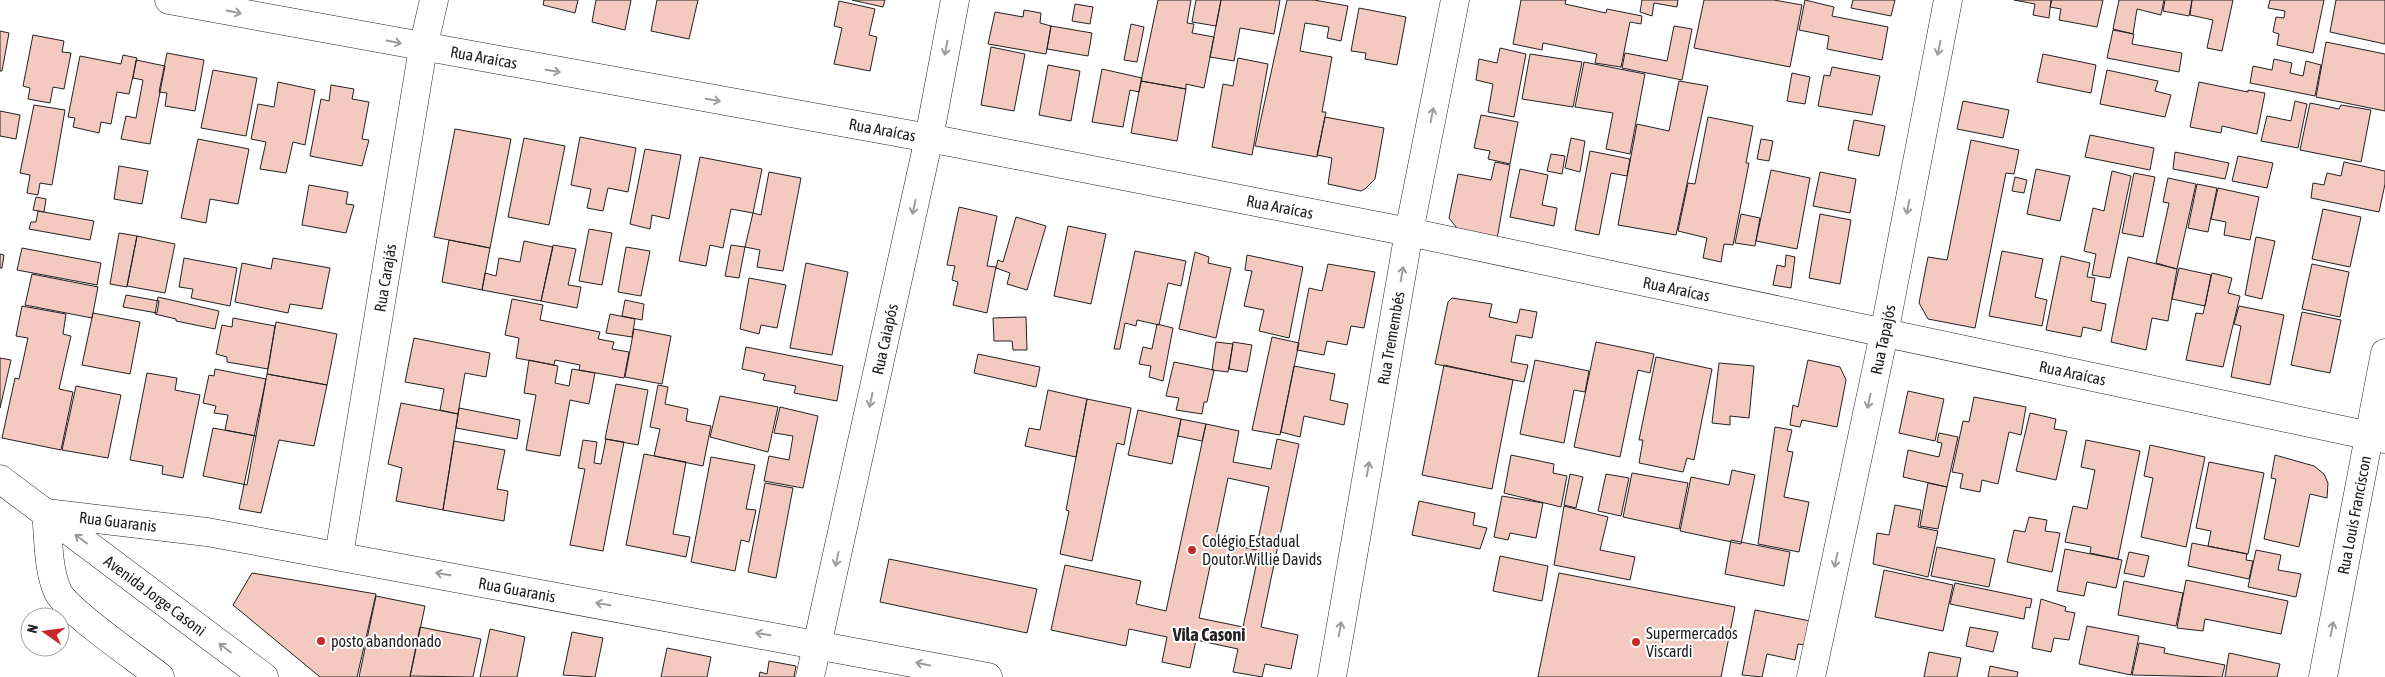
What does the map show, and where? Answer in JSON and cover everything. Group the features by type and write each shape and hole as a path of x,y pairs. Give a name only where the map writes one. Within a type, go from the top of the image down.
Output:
{"street":[{"name":"Rua Araícas","path":"169,0 423,48 929,138 1409,232 2377,437"},
{"name":"Rua Carajás","path":"339,555 423,48 434,0"},
{"name":"Rua Caiapós","path":"810,677 929,138 955,0"},
{"name":"Rua Tremembés","path":"1332,677 1409,232 1455,0"},
{"name":"Rua Tapajós","path":"1811,677 1884,334 1948,0"},
{"name":"Rua Louis Franciscon","path":"2322,677 2377,437 2385,353"},
{"name":"Avenida Jorge Casoni","path":"0,479 264,677"},
{"name":"Rua Guaranis","path":"46,513 180,528 339,555 988,677"},
{"path":"46,513 52,574 58,593 71,608 160,677"}],"building":[{"path":"544,0 578,0 575,13 543,5"},
{"path":"596,0 631,0 625,30 592,22"},
{"path":"657,0 698,0 689,39 651,31"},
{"path":"852,0 885,0 883,7"},
{"path":"1158,0 1191,0 1187,23 1194,24 1192,33 1214,37 1204,88 1186,84 1186,89 1141,81"},
{"path":"1196,0 1221,0 1216,26 1192,22"},
{"path":"1221,0 1280,0 1274,34 1240,28 1234,61 1210,57"},
{"path":"1287,0 1314,0 1348,6 1341,41 1327,38 1329,27 1305,23 1300,51 1332,57 1322,112 1326,112 1317,157 1255,146"},
{"path":"1521,0 1566,0 1565,4 1606,13 1607,9 1642,16 1641,24 1630,22 1621,67 1595,63 1597,54 1543,43 1542,50 1513,44"},
{"path":"1642,0 1678,0 1677,7 1654,3 1652,16 1640,12"},
{"path":"1704,0 1774,0 1802,5 1790,67 1694,48"},
{"path":"1805,0 1834,7 1832,16 1888,27 1882,60 1827,49 1829,36 1799,30"},
{"path":"1853,0 1895,0 1891,16 1851,8"},
{"path":"2014,0 2051,0 2049,18 2033,15 2035,4"},
{"path":"2052,0 2103,0 2097,27 2059,20 2061,9 2050,7"},
{"path":"2119,0 2164,0 2161,15 2137,9 2133,34 2113,29"},
{"path":"2165,0 2192,0 2189,16 2163,11"},
{"path":"2192,0 2233,0 2222,51 2207,48 2213,20 2190,15"},
{"path":"2270,0 2324,0 2313,53 2277,45 2279,34 2273,32 2276,17 2284,18 2285,11 2268,8"},
{"path":"2336,0 2385,0 2385,44 2330,32"},
{"path":"839,1 875,9 869,35 877,37 870,71 834,64 842,28 834,26"},
{"path":"1075,4 1093,7 1090,24 1072,21"},
{"path":"1359,8 1406,17 1397,65 1365,59 1366,53 1351,51"},
{"path":"1024,10 1041,13 1040,23 1051,26 1046,54 988,44 995,12 1023,17"},
{"path":"1131,24 1144,27 1137,62 1124,60"},
{"path":"1051,26 1092,33 1088,56 1047,49"},
{"path":"1674,26 1692,29 1682,80 1622,68 1625,53 1667,61"},
{"path":"2113,30 2134,34 2132,44 2182,53 2179,72 2107,58"},
{"path":"0,31 9,33 2,71 0,71"},
{"path":"33,35 64,41 62,52 71,53 64,89 53,87 50,103 28,99 30,88 23,86"},
{"path":"2326,42 2385,54 2385,111 2316,97"},
{"path":"991,47 1025,54 1014,111 981,105"},
{"path":"1500,48 1526,54 1514,117 1488,112 1493,84 1476,80 1479,59 1497,63"},
{"path":"167,53 204,60 195,111 165,106 167,93 159,92"},
{"path":"1530,54 1582,62 1573,107 1522,99"},
{"path":"2043,54 2096,65 2091,93 2037,82"},
{"path":"123,55 137,58 129,94 117,92 111,124 101,122 99,133 73,127 75,118 68,117 80,56 121,64"},
{"path":"1238,58 1268,64 1252,155 1212,147 1223,84 1233,86"},
{"path":"2274,59 2292,63 2290,73 2303,76 2306,61 2321,65 2315,96 2250,83 2253,66 2272,70"},
{"path":"136,60 165,66 150,144 121,139 126,116 136,118 143,80 133,78"},
{"path":"1584,62 1645,74 1630,154 1606,149 1613,113 1575,107"},
{"path":"1048,65 1080,71 1071,121 1039,115"},
{"path":"1832,67 1880,76 1872,115 1818,106 1824,75 1830,76"},
{"path":"1102,69 1142,78 1139,92 1130,90 1123,127 1092,122"},
{"path":"213,70 257,78 246,136 201,128"},
{"path":"2107,70 2158,81 2155,91 2171,95 2165,117 2100,104"},
{"path":"1792,73 1810,77 1805,104 1787,101"},
{"path":"1141,81 1186,89 1177,141 1131,133"},
{"path":"1679,81 1708,86 1676,235 1618,225 1637,124 1669,131"},
{"path":"278,82 315,90 305,145 293,142 286,173 260,169 266,142 251,139 258,104 274,107"},
{"path":"2199,82 2248,92 2248,90 2265,93 2257,134 2222,126 2221,133 2190,127"},
{"path":"331,85 354,89 352,99 369,102 362,139 369,140 362,166 310,156 321,99 329,101"},
{"path":"1963,101 2009,110 2003,138 1957,129"},
{"path":"2295,101 2307,104 2298,148 2261,141 2267,116 2291,121"},
{"path":"2310,103 2339,109 2341,105 2371,110 2361,162 2300,150"},
{"path":"34,105 65,110 52,185 40,183 38,195 27,193 30,175 20,173"},
{"path":"0,111 20,115 16,139 0,136"},
{"path":"1481,115 1518,122 1510,164 1488,159 1490,151 1474,148"},
{"path":"1325,117 1384,128 1375,179 1365,189 1361,191 1328,184 1332,158 1317,155"},
{"path":"1708,117 1753,126 1746,163 1749,163 1733,245 1724,244 1721,262 1703,258 1707,238 1678,231 1688,183 1695,184"},
{"path":"1854,120 1885,126 1879,156 1848,150"},
{"path":"455,129 511,139 490,248 434,237"},
{"path":"2090,135 2154,148 2150,170 2085,157"},
{"path":"580,137 636,148 628,192 608,188 603,211 587,208 591,189 571,185"},
{"path":"524,138 565,146 549,225 508,217"},
{"path":"1571,138 1585,141 1580,172 1565,168"},
{"path":"198,139 249,149 238,204 210,199 206,223 181,218"},
{"path":"1761,139 1773,141 1769,161 1757,159"},
{"path":"1971,140 2019,150 2014,174 2006,173 1975,328 1928,319 1919,303 1928,257 1947,260"},
{"path":"645,149 681,155 669,219 652,215 650,229 630,224"},
{"path":"1590,151 1630,159 1627,176 1611,173 1599,235 1575,230"},
{"path":"2175,152 2229,163 2225,179 2173,169"},
{"path":"1551,154 1565,156 1562,174 1547,171"},
{"path":"2238,156 2273,163 2267,188 2232,181"},
{"path":"700,157 762,169 753,213 731,209 723,248 710,245 706,266 679,261"},
{"path":"1495,162 1510,165 1497,239 1460,232 1449,218 1458,174 1491,180"},
{"path":"2344,162 2385,171 2385,184 2379,212 2311,198 2313,183 2324,185 2327,173 2341,176"},
{"path":"119,166 148,171 142,204 114,199"},
{"path":"1520,169 1548,175 1542,205 1557,208 1554,226 1510,217"},
{"path":"2036,169 2070,176 2060,221 2027,214"},
{"path":"1771,170 1810,178 1797,249 1756,241"},
{"path":"2112,171 2131,176 2110,278 2092,275 2096,254 2084,251 2093,208 2104,211"},
{"path":"769,172 801,178 783,271 757,267 760,250 745,247 753,213 761,215"},
{"path":"1820,172 1856,179 1850,213 1813,206"},
{"path":"2134,173 2155,177 2143,237 2122,233"},
{"path":"2015,177 2027,180 2024,193 2012,191"},
{"path":"2168,178 2196,184 2177,269 2156,263 2169,203 2163,202"},
{"path":"2197,184 2217,188 2208,232 2188,228"},
{"path":"309,185 348,192 346,204 354,205 346,233 302,225"},
{"path":"2218,188 2259,197 2250,240 2224,235 2226,222 2211,219"},
{"path":"36,197 46,199 44,212 33,210"},
{"path":"959,207 997,216 987,266 996,267 987,313 953,305 958,282 952,280 955,266 947,265"},
{"path":"2323,209 2361,217 2350,267 2312,259"},
{"path":"38,211 94,221 90,240 29,229 31,222 36,222"},
{"path":"1741,214 1760,218 1755,246 1735,243"},
{"path":"1820,214 1851,220 1840,284 1809,278"},
{"path":"1016,217 1046,226 1027,290 1007,284 1010,273 996,268 998,260 1003,262"},
{"path":"1068,226 1106,234 1091,304 1054,296"},
{"path":"589,229 612,233 602,285 579,281"},
{"path":"119,233 137,236 127,287 110,284"},
{"path":"137,236 175,244 165,293 127,286"},
{"path":"2256,237 2275,241 2262,299 2245,295"},
{"path":"449,240 490,248 482,290 442,282"},
{"path":"524,241 553,247 541,301 482,290 485,273 496,276 499,258 520,262"},
{"path":"553,245 576,249 568,285 581,287 577,308 541,301"},
{"path":"731,245 745,247 739,278 725,276"},
{"path":"626,247 650,251 641,296 618,292"},
{"path":"22,248 101,263 97,285 17,270"},
{"path":"1135,251 1186,261 1181,286 1168,283 1159,325 1137,320 1136,326 1125,323 1120,349 1114,349"},
{"path":"2002,251 2043,259 2035,297 2047,300 2042,326 1989,316"},
{"path":"1195,252 1209,257 1208,263 1231,268 1216,338 1179,329"},
{"path":"0,254 4,255 2,268 0,268"},
{"path":"1247,255 1303,267 1289,338 1259,331 1264,310 1244,306 1252,271 1245,270"},
{"path":"1786,255 1795,257 1791,288 1773,285 1777,265 1785,267"},
{"path":"2061,256 2090,263 2087,277 2095,278 2091,301 2106,304 2101,331 2083,327 2081,337 2046,330"},
{"path":"2128,257 2177,269 2168,321 2152,318 2146,350 2111,342"},
{"path":"184,258 237,268 230,306 191,298 193,289 179,287"},
{"path":"273,258 330,268 322,309 290,304 288,313 235,302 242,263 271,269"},
{"path":"806,263 848,272 832,355 790,348"},
{"path":"1328,264 1375,272 1364,328 1351,326 1347,345 1327,341 1324,355 1297,350 1309,288 1322,291"},
{"path":"2312,264 2349,272 2340,317 2302,309"},
{"path":"2179,268 2211,275 2205,306 2172,299"},
{"path":"2212,273 2232,278 2228,293 2240,296 2223,367 2186,360 2196,313 2203,314"},
{"path":"32,274 98,287 92,318 25,305"},
{"path":"749,278 786,285 777,328 761,325 759,334 740,329"},
{"path":"126,295 159,301 157,313 123,307"},
{"path":"158,297 219,311 215,329 176,321 176,319 155,314"},
{"path":"1452,298 1492,304 1489,317 1517,323 1520,309 1537,312 1532,338 1516,335 1511,362 1528,365 1524,382 1435,364 1448,302"},
{"path":"512,299 543,305 540,320 600,332 598,339 614,342 612,349 629,352 624,378 579,370 580,365 555,360 554,365 516,358 519,338 505,335"},
{"path":"625,300 644,304 642,320 622,316"},
{"path":"22,306 66,314 63,334 71,336 59,389 73,392 61,450 2,438 15,378 19,379 28,338 16,336"},
{"path":"2239,306 2284,315 2270,385 2231,377 2241,326 2234,324"},
{"path":"2302,312 2341,320 2330,373 2291,365"},
{"path":"93,313 140,322 130,374 82,365"},
{"path":"610,314 635,319 632,337 606,333"},
{"path":"1026,317 1027,350 1013,350 1012,341 994,341 993,318"},
{"path":"233,318 275,326 268,369 227,362 227,357 216,354 222,325 232,327"},
{"path":"276,322 337,334 327,385 267,374"},
{"path":"1157,324 1173,328 1163,381 1149,377 1151,366 1139,364 1143,347 1152,349"},
{"path":"634,329 671,336 662,384 625,377"},
{"path":"1272,337 1299,343 1280,435 1252,430"},
{"path":"414,338 490,353 486,377 465,373 458,414 440,410 444,389 405,382"},
{"path":"1216,342 1233,344 1228,372 1212,370"},
{"path":"1233,342 1252,345 1247,372 1229,369"},
{"path":"1596,342 1654,354 1650,373 1638,370 1620,457 1574,447"},
{"path":"746,347 843,366 837,401 794,393 796,386 763,380 765,374 742,369"},
{"path":"978,354 1040,367 1036,387 974,373"},
{"path":"1656,357 1712,369 1694,460 1687,458 1683,472 1639,463 1643,440 1639,440"},
{"path":"0,358 11,360 0,408"},
{"path":"529,360 558,366 555,383 569,386 572,369 595,373 589,404 570,400 560,456 526,450 536,395 524,393"},
{"path":"1535,360 1589,371 1585,392 1574,390 1564,443 1520,434"},
{"path":"1808,360 1840,367 1846,380 1837,427 1802,420 1800,427 1790,425 1793,405 1798,407"},
{"path":"1174,362 1214,370 1207,402 1204,402 1202,414 1176,410 1179,398 1166,396"},
{"path":"1719,363 1754,366 1749,418 1730,416 1730,425 1712,423"},
{"path":"1444,365 1513,380 1492,489 1422,475"},
{"path":"1294,366 1335,374 1330,400 1348,404 1344,425 1304,416 1300,437 1281,432"},
{"path":"215,369 266,379 256,436 225,430 228,415 214,413 216,406 203,403 209,375 214,376"},
{"path":"147,373 177,378 175,390 200,395 183,478 162,474 163,466 130,460"},
{"path":"267,374 327,385 314,446 279,440 261,513 239,509"},
{"path":"616,384 648,390 638,445 605,439"},
{"path":"658,385 668,387 665,404 688,409 686,421 711,426 703,466 654,456 660,429 650,427"},
{"path":"76,386 121,395 108,458 62,450"},
{"path":"1048,390 1087,399 1076,457 1025,446 1029,428 1040,430"},
{"path":"1908,391 1944,399 1935,441 1899,433"},
{"path":"720,396 778,407 768,452 710,437"},
{"path":"1974,397 2026,407 2021,435 2009,432 1998,484 1982,480 1980,492 1960,488 1963,474 1952,472 1963,421 1969,422"},
{"path":"1087,399 1131,408 1124,445 1117,443 1092,561 1060,554 1069,511 1066,510"},
{"path":"401,403 458,414 443,510 396,501 402,468 388,464"},
{"path":"780,407 818,416 803,488 764,481 769,456 789,460 793,436 774,433"},
{"path":"459,408 520,420 517,439 456,428"},
{"path":"1138,410 1181,419 1172,464 1128,455"},
{"path":"2030,413 2056,419 2054,429 2067,431 2056,480 2016,471"},
{"path":"1181,419 1206,424 1202,441 1178,436"},
{"path":"1206,424 1239,431 1233,462 1271,469 1277,439 1299,444 1261,627 1298,635 1291,669 1265,664 1262,677 1233,672 1238,649 1196,640 1190,668 1162,662 1167,637 1129,629 1126,646 1051,630 1065,565 1141,581 1136,604 1166,611","holes":["1228,478 1269,487 1256,550 1215,541","1212,557 1256,566 1243,627 1199,618"]},
{"path":"1775,427 1792,430 1787,451 1793,452 1784,497 1809,502 1799,552 1758,544"},
{"path":"213,428 256,436 247,485 203,476"},
{"path":"1939,433 1958,437 1947,487 1903,477 1908,450 1939,457 1942,443 1937,442"},
{"path":"606,439 624,442 603,551 570,545 585,469 578,468 583,440 597,442 594,463 601,464"},
{"path":"2086,440 2140,451 2118,559 2090,553 2091,547 2065,542 2073,506 2087,509 2095,470 2081,467"},
{"path":"454,441 505,450 497,489 508,491 504,521 443,510"},
{"path":"2150,445 2205,457 2186,547 2141,537 2153,478 2144,476"},
{"path":"644,454 686,462 673,534 690,537 686,557 626,545"},
{"path":"1511,455 1554,464 1553,473 1567,476 1561,507 1504,493"},
{"path":"2275,455 2314,466 2324,474 2328,483 2327,498 2310,494 2299,547 2264,539 2276,479 2271,478"},
{"path":"711,457 755,465 746,509 756,510 749,542 741,540 735,571 691,562"},
{"path":"2209,462 2264,473 2248,554 2208,546 2211,531 2196,528"},
{"path":"1732,470 1755,475 1741,544 1680,531 1691,477 1729,485"},
{"path":"1632,473 1688,483 1679,529 1623,517"},
{"path":"1570,474 1583,477 1576,508 1564,505"},
{"path":"1606,474 1629,478 1621,516 1598,511"},
{"path":"765,483 793,488 776,578 748,572"},
{"path":"1928,483 1947,487 1938,529 1920,526"},
{"path":"1502,496 1543,503 1536,538 1510,533 1508,540 1494,537"},
{"path":"1419,501 1475,513 1473,525 1487,528 1480,549 1412,535"},
{"path":"1895,505 1921,510 1918,527 1938,531 1928,577 1873,564 1877,533 1889,535"},
{"path":"1564,506 1608,517 1600,550 1635,557 1630,580 1554,565"},
{"path":"2029,517 2047,520 2045,531 2060,533 2052,572 2007,562 2014,530 2025,532"},
{"path":"1731,540 1790,552 1784,586 1725,574"},
{"path":"2192,543 2247,554 2246,560 2253,561 2249,579 2188,566"},
{"path":"1937,547 1995,559 1989,587 1931,576"},
{"path":"2065,549 2122,560 2116,588 2087,582 2084,596 2057,591"},
{"path":"2256,550 2281,555 2278,570 2301,574 2296,597 2248,587"},
{"path":"2129,552 2149,556 2144,577 2124,573"},
{"path":"1500,556 1548,566 1542,601 1493,591"},
{"path":"889,559 1037,589 1027,633 880,602"},
{"path":"1884,570 1953,585 1943,631 1875,617"},
{"name":"posto abandonado","path":"252,573 376,594 357,677 320,677 233,605"},
{"name":"Supermercados Viscardi","path":"1559,573 1735,607 1721,677 1538,677"},
{"path":"2186,580 2288,601 2281,634 2205,619 2203,631 2177,628"},
{"path":"2124,581 2183,593 2176,626 2118,615"},
{"path":"1955,583 2032,599 2030,608 2026,607 2024,619 1950,604"},
{"path":"376,596 425,606 410,677 359,677"},
{"path":"2041,599 2066,607 2065,611 2075,613 2069,640 2054,638 2051,652 2032,648"},
{"path":"1755,610 1810,621 1805,645 1798,644 1795,660 1767,654 1762,677 1742,675"},
{"path":"2087,626 2139,636 2131,675 2079,664"},
{"path":"420,627 481,639 473,677 410,676"},
{"path":"1970,627 1998,632 1993,652 1966,646"},
{"path":"490,629 525,637 517,677 480,677"},
{"path":"572,632 603,638 595,677 563,675"},
{"path":"2139,643 2165,648 2164,653 2225,665 2222,677 2132,675"},
{"path":"667,648 711,657 707,677 661,677"},
{"path":"1929,652 1961,658 1957,677 1924,677"},
{"path":"2229,653 2280,664 2277,677 2225,677"},
{"path":"769,661 796,666 794,677 759,677 760,672 767,674"},
{"path":"1990,666 2018,672 2017,677 1988,677"}],"place":[{"name":"Colégio Estadual Doutor Willie Davids","path":"1192,550"},
{"name":"posto abandonado","path":"321,641"},
{"name":"Supermercados Viscardi","path":"1636,642"}],"district":[{"name":"Vila Casoni","path":"1209,635"}]}
